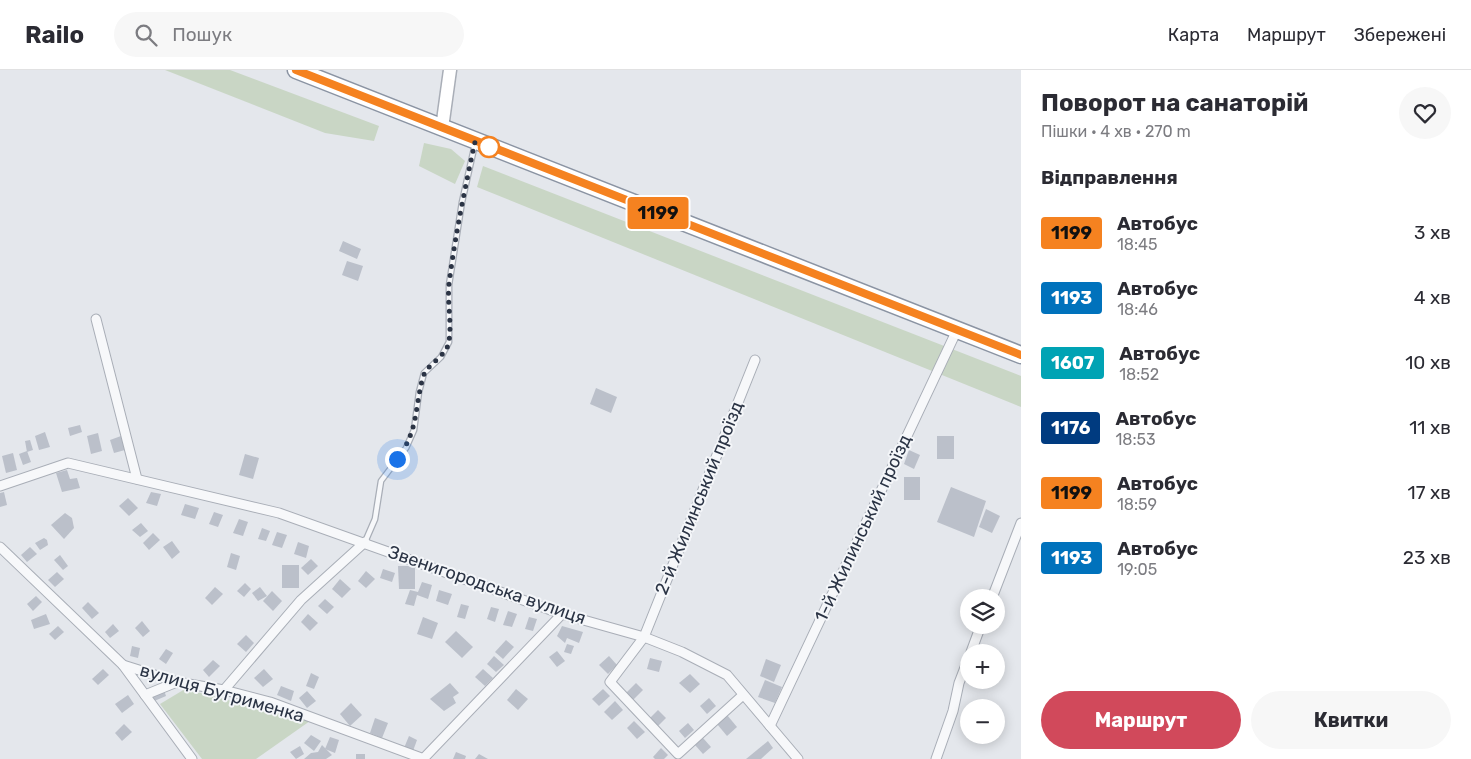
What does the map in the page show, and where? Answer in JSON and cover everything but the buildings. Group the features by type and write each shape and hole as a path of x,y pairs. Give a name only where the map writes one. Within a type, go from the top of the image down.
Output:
{"highway":[{"path":"296,70 475,142 1021,355"}],"street":[{"path":"442,128 450,70"},
{"path":"0,486 68,463 137,479 96,319"},
{"name":"1-й Жилинський проїзд","path":"770,726 957,330"},
{"name":"2-й Жилинський проїзд","path":"743,695 678,754 610,682 644,637 755,360"},
{"name":"Звенигородська вулиця","path":"137,479 279,513 365,542 562,614 644,637 682,652 727,675 798,759"},
{"path":"995,589 1021,523"},
{"path":"224,690 301,600 365,542"},
{"name":"вулиця Бугрименка","path":"0,547 123,664 177,682 224,690 270,702 423,759"},
{"path":"423,759 562,614"},
{"path":"123,664 192,759"},
{"path":"936,759 953,711 960,680"},
{"path":"145,695 177,682"}],"lane":[{"path":"365,542 375,518 381,481 406,448 414,430 419,392 424,373 441,357 449,342 449,285 462,202 475,142"}],"green space":[{"path":"165,70 230,70 379,126 374,141 325,133"},
{"path":"424,143 451,149 465,161 455,184 419,166"},
{"path":"483,166 1021,376 1021,407 477,187"},
{"path":"185,689 310,721 256,759 202,759 160,704"}],"bus line":[{"name":"1199","path":"296,70 475,142 1021,355"}],"route":[{"path":"397,459 406,448 414,430 419,392 424,373 441,357 449,342 449,285 462,202 475,142 489,147"}]}
